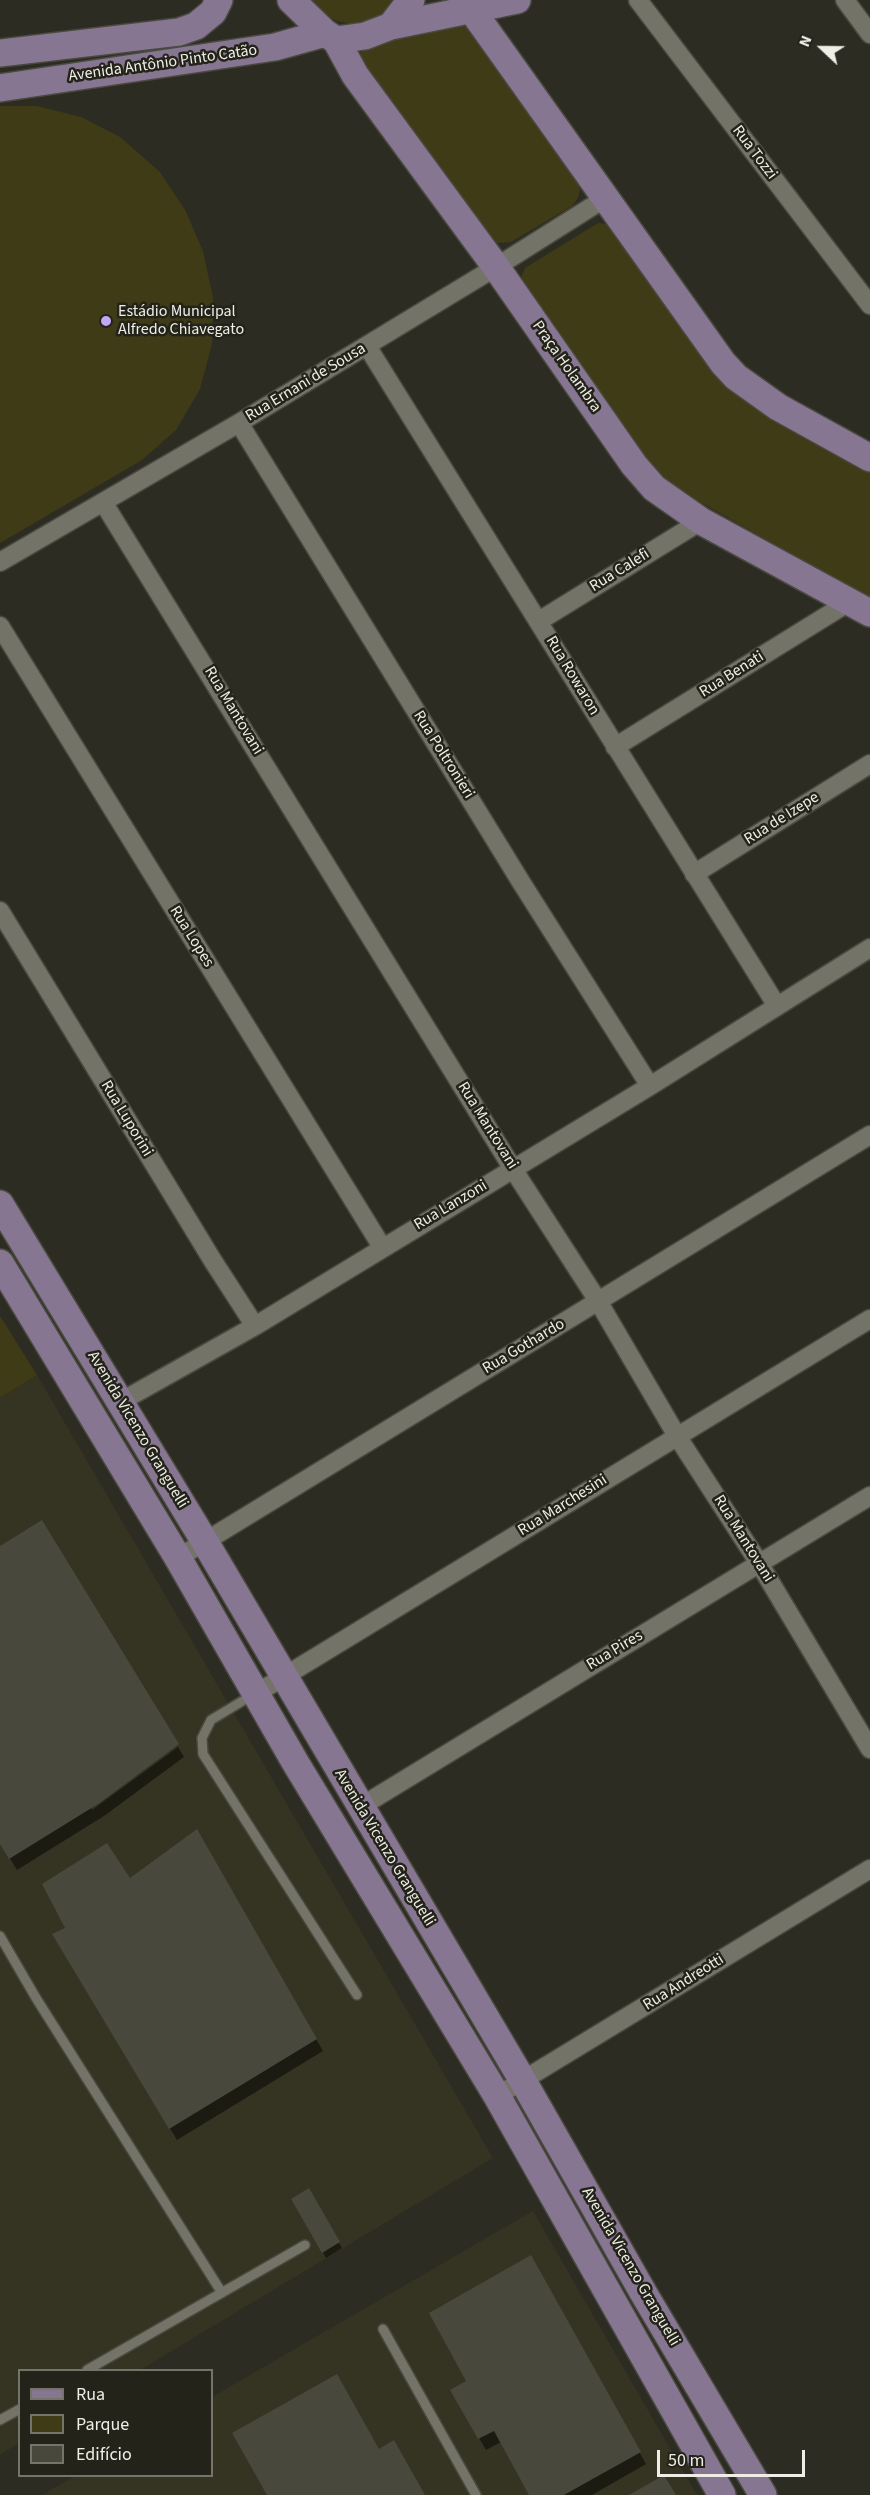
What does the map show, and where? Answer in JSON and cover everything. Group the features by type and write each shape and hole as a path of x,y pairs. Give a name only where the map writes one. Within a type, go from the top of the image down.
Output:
{"street":[{"name":"Avenida Antônio Pinto Catão","path":"0,53 179,32 196,26 213,12 219,0"},
{"name":"Praça Holambra","path":"291,0 331,37 355,75 496,267 634,465 654,488 701,521 860,607"},
{"path":"391,26 411,0"},
{"name":"Avenida Antônio Pinto Catão","path":"0,88 331,37 365,36 467,4 517,0"},
{"name":"Rua Tozzi","path":"638,0 870,305"},
{"path":"845,0 870,34"},
{"path":"467,4 607,197 723,363 736,377 778,407 870,458"},
{"name":"Rua Ernani de Sousa","path":"0,562 239,423 607,197"},
{"name":"Rua Rowaron","path":"367,346 777,1006"},
{"name":"Rua Poltronieri","path":"239,423 521,882 650,1086"},
{"name":"Rua Mantovani","path":"103,502 513,1169 598,1301 677,1436 759,1563 870,1749"},
{"name":"Rua Calefi","path":"539,621 701,521"},
{"name":"Rua Benati","path":"615,747 860,607"},
{"name":"Rua Lopes","path":"0,626 382,1247"},
{"name":"Rua de Izepe","path":"694,874 870,764"},
{"name":"Rua Luporini","path":"0,911 255,1326"},
{"name":"Rua Lanzoni","path":"120,1402 255,1326 650,1086 870,948"},
{"name":"Rua Gothardo","path":"178,1558 870,1135"},
{"name":"Avenida Vicenzo Granguelli","path":"0,1204 205,1542 523,2081 553,2165 618,2310 722,2495"},
{"name":"Avenida Vicenzo Granguelli","path":"0,1263 178,1558 295,1762 497,2096 553,2165 644,2294 763,2495"},
{"name":"Rua Marchesini","path":"257,1693 870,1319"},
{"name":"Rua Pires","path":"360,1807 870,1496"},
{"name":"Rua Andreotti","path":"497,2096 870,1869"},
{"path":"618,2310 644,2294"}],"lane":[{"path":"257,1693 211,1720 202,1738 203,1754 357,1995"},
{"path":"0,1936 36,1998 222,2293"},
{"path":"89,2369 305,2245"},
{"path":"382,2329 476,2495"},
{"path":"0,2420 18,2410"}],"shaded area":[{"path":"37,1375 493,2158 142,2369 18,2369 18,2444 0,2455 0,1398"},
{"path":"533,2211 697,2495 42,2495 73,2477 213,2477 213,2396"}],"green space":[{"path":"307,0 401,0 380,19 359,25 337,21 315,9"},
{"path":"461,24 470,29 577,178 580,189 578,198 572,206 511,242 498,243 486,239 359,66 359,55 369,40"},
{"name":"Estádio Municipal Alfredo Chiavegato","path":"0,106 37,106 81,117 120,137 160,172 185,210 203,251 213,298 212,344 200,389 176,430 142,460 0,543"},
{"path":"598,223 607,224 618,233 714,368 870,469 870,598 702,503 658,475 645,460 521,286 525,268"},
{"path":"0,1316 37,1375 0,1398"}],"building":[{"path":"42,1520 179,1744 98,1804 9,1859 0,1844 0,1546"},
{"path":"197,1829 317,2039 169,2129 52,1934 65,1928 42,1884 107,1843 130,1878"},
{"path":"309,2188 340,2242 322,2253 291,2199"},
{"path":"531,2255 641,2452 564,2495 529,2495 494,2431 478,2439 450,2390 466,2381 429,2313"},
{"path":"337,2374 379,2449 394,2440 425,2495 267,2495 232,2433"},
{"path":"664,2475 676,2495 629,2495"}],"place":[{"name":"Estádio Municipal Alfredo Chiavegato","path":"106,321"}]}
